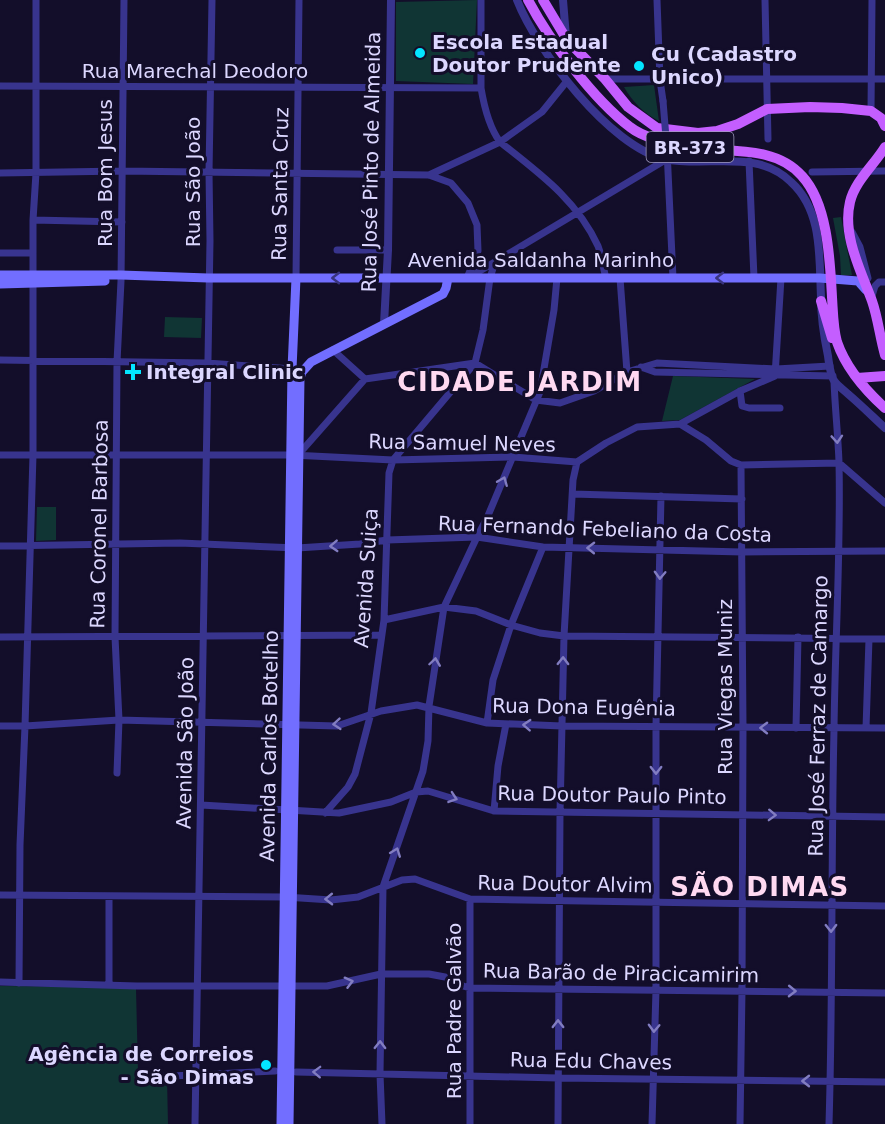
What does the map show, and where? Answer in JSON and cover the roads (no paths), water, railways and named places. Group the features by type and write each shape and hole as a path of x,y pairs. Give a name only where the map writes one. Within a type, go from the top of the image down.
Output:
{"main road":[{"name":"BR-373","path":"528,0 544,28 571,64 611,110 631,128 685,147 758,153 788,164 803,176 813,193 824,222 826,278 834,330 845,361 857,378 885,408"},
{"name":"BR-373","path":"543,0 567,40 605,79 628,107 657,128 698,133 717,131 767,110 842,108 871,111"},
{"path":"871,111 881,118 885,126"},
{"path":"885,147 858,184 850,201 849,228 856,258 871,295 885,356"},
{"name":"Avenida Saldanha Marinho","path":"0,275 33,278 826,278 858,281 871,295"},
{"name":"Avenida Saldanha Marinho","path":"0,284 33,278"},
{"name":"Rua Santa Cruz","path":"293,365 296,278"},
{"path":"299,382 306,366 443,294 448,278"},
{"path":"821,301 830,336 845,361"},
{"path":"299,382 293,365 306,366"},
{"name":"Avenida Carlos Botelho","path":"293,365 295,455"},
{"path":"857,378 885,376"},
{"name":"Avenida Carlos Botelho","path":"281,1124 287,985 293,548 299,382"},
{"name":"Avenida Carlos Botelho","path":"287,985 289,1124"}],"street":[{"path":"20,983 19,896 33,455 36,0"},
{"name":"Rua Bom Jesus","path":"121,278 124,0"},
{"name":"Rua São João","path":"207,363 212,0"},
{"name":"Rua Santa Cruz","path":"296,278 300,0"},
{"name":"Rua José Pinto de Almeida","path":"384,324 388,250 391,0"},
{"path":"481,0 481,88 494,134 500,142 553,184 579,212 599,248 606,278"},
{"path":"517,0 534,36 567,81 610,126 634,145 649,154 749,161 780,172 793,183 804,196 814,219 826,278 821,301 825,345 833,379 885,428"},
{"path":"563,0 567,40"},
{"path":"657,0 673,278"},
{"path":"765,0 768,140"},
{"path":"871,111 872,0"},
{"path":"605,79 885,79"},
{"path":"429,175 500,142 542,112 567,81"},
{"name":"Rua Marechal Deodoro","path":"0,86 481,88"},
{"path":"468,278 579,212 667,155"},
{"path":"749,161 754,278"},
{"path":"0,173 123,171 429,175 452,183 468,203 477,225 478,251 468,278"},
{"path":"812,172 885,171"},
{"path":"33,220 122,222"},
{"path":"337,250 388,250"},
{"path":"0,253 33,253"},
{"path":"393,460 475,363 483,330 489,278 495,262"},
{"name":"Rua Coronel Barbosa","path":"117,773 119,720 115,637 117,362 121,278"},
{"path":"382,1124 380,1074 383,887 423,771 428,741 429,706 444,607 488,518 540,392 554,310 556,278"},
{"path":"621,278 627,372"},
{"path":"775,373 782,278"},
{"path":"871,295 879,282 885,282"},
{"path":"333,350 365,379"},
{"path":"0,360 293,365"},
{"name":"Avenida São João","path":"195,1124 207,363"},
{"path":"295,455 365,379 475,363 536,400 560,403 594,392 627,372 657,363 724,371 833,379"},
{"path":"830,366 775,373 680,424 741,465 838,463 885,503"},
{"name":"Rua José Ferraz de Camargo","path":"830,1124 833,992 832,817 838,552 838,463 833,379"},
{"path":"740,391 742,405 749,408 780,408"},
{"name":"Rua Samuel Neves","path":"0,455 295,455 393,460 513,457 577,462 606,443 638,427 680,424"},
{"name":"Avenida Suiça","path":"325,813 348,788 355,774 371,713 380,635 384,620 389,473 393,460"},
{"path":"558,1124 560,813 564,636 573,480 577,462"},
{"name":"Rua Viegas Muniz","path":"740,1124 743,727 741,465"},
{"path":"573,494 742,499"},
{"path":"652,1124 656,990 656,726 661,496"},
{"name":"Rua Fernando Febeliano da Costa","path":"0,546 204,544 293,548 387,540 477,537 543,547 570,548 742,552 885,551"},
{"path":"487,723 493,680 511,625 543,547"},
{"path":"384,620 444,607 476,611 511,625 540,633 564,636 885,639"},
{"path":"0,637 380,635"},
{"path":"796,728 798,637"},
{"path":"866,728 869,639"},
{"name":"Rua Dona Eugênia","path":"0,726 119,720 343,725 371,713 407,705 429,706 487,723 506,724 885,728"},
{"path":"494,811 498,766 506,724"},
{"name":"Rua Doutor Paulo Pinto","path":"201,805 339,813 362,810 416,792 428,791 494,811 885,817"},
{"name":"Rua Doutor Alvim","path":"0,895 289,897 331,900 358,897 402,880 415,879 470,899 885,906"},
{"path":"109,897 109,985"},
{"name":"Rua Padre Galvão","path":"470,899 470,1124"},
{"name":"Rua Barão de Piracicamirim","path":"0,982 109,985 336,985 381,974 429,974 445,977 470,988 885,993"},
{"path":"150,1077 275,1071"},
{"name":"Rua Edu Chaves","path":"296,1072 885,1082"}],"place":[{"name":"Escola Estadual Doutor Prudente","path":"420,53"},
{"name":"Cu (Cadastro Unico)","path":"639,66"},
{"name":"Integral Clinic","path":"133,372"},
{"name":"Agência de Correios - São Dimas","path":"266,1065"}],"district":[{"name":"CIDADE JARDIM","path":"520,382"},
{"name":"SÃO DIMAS","path":"760,887"}]}
